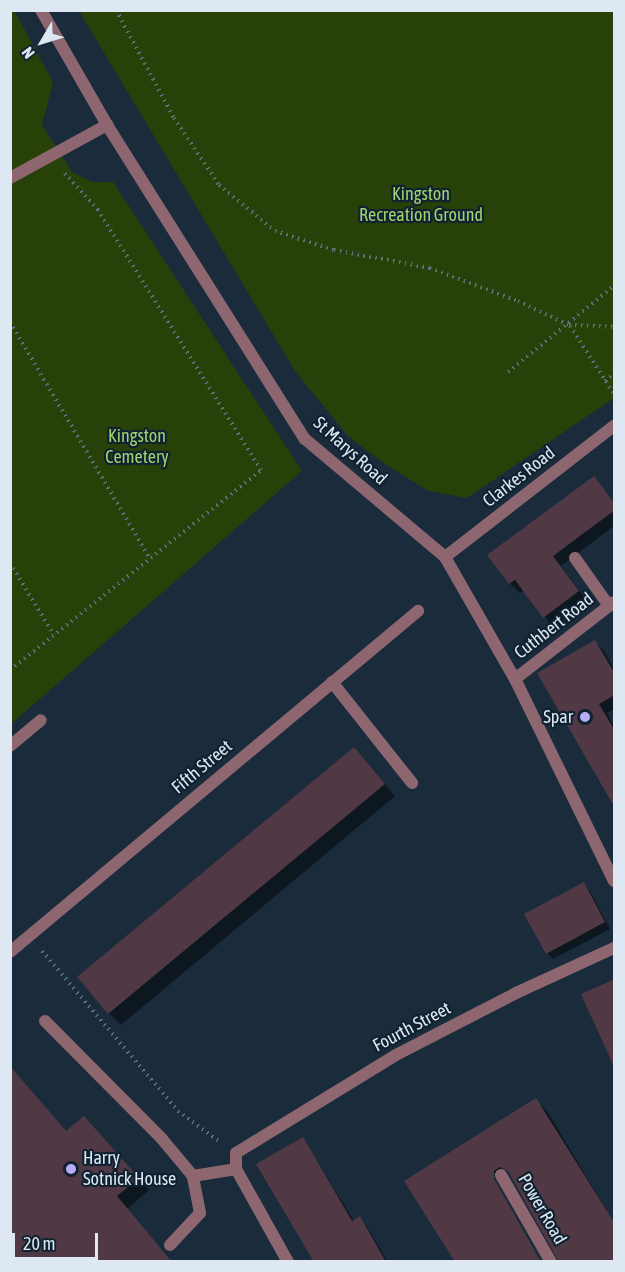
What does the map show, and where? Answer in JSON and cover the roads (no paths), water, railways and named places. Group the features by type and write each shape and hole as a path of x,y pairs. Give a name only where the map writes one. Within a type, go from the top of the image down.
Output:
{"street":[{"name":"St Marys Road","path":"41,10 106,125 305,439 446,556 515,679 615,881"},
{"path":"10,178 106,125"},
{"name":"Clarkes Road","path":"446,556 615,426"},
{"path":"575,558 612,604"},
{"name":"Cuthbert Road","path":"515,679 612,604"},
{"name":"Fifth Street","path":"10,952 418,611"},
{"path":"332,682 412,783"},
{"path":"10,746 41,720"},
{"name":"Fourth Street","path":"236,1169 236,1153 394,1056 516,993 615,948"},
{"path":"45,1021 162,1139 194,1176 200,1213 170,1245"},
{"path":"194,1176 236,1169 288,1262"},
{"name":"Power Road","path":"501,1175 551,1262"}],"place":[{"name":"Spar","path":"585,717"},
{"name":"Harry Sotnick House","path":"71,1169"}],"park label":[{"name":"Kingston Recreation Ground","path":"421,205"},
{"name":"Kingston Cemetery","path":"137,447"}]}
